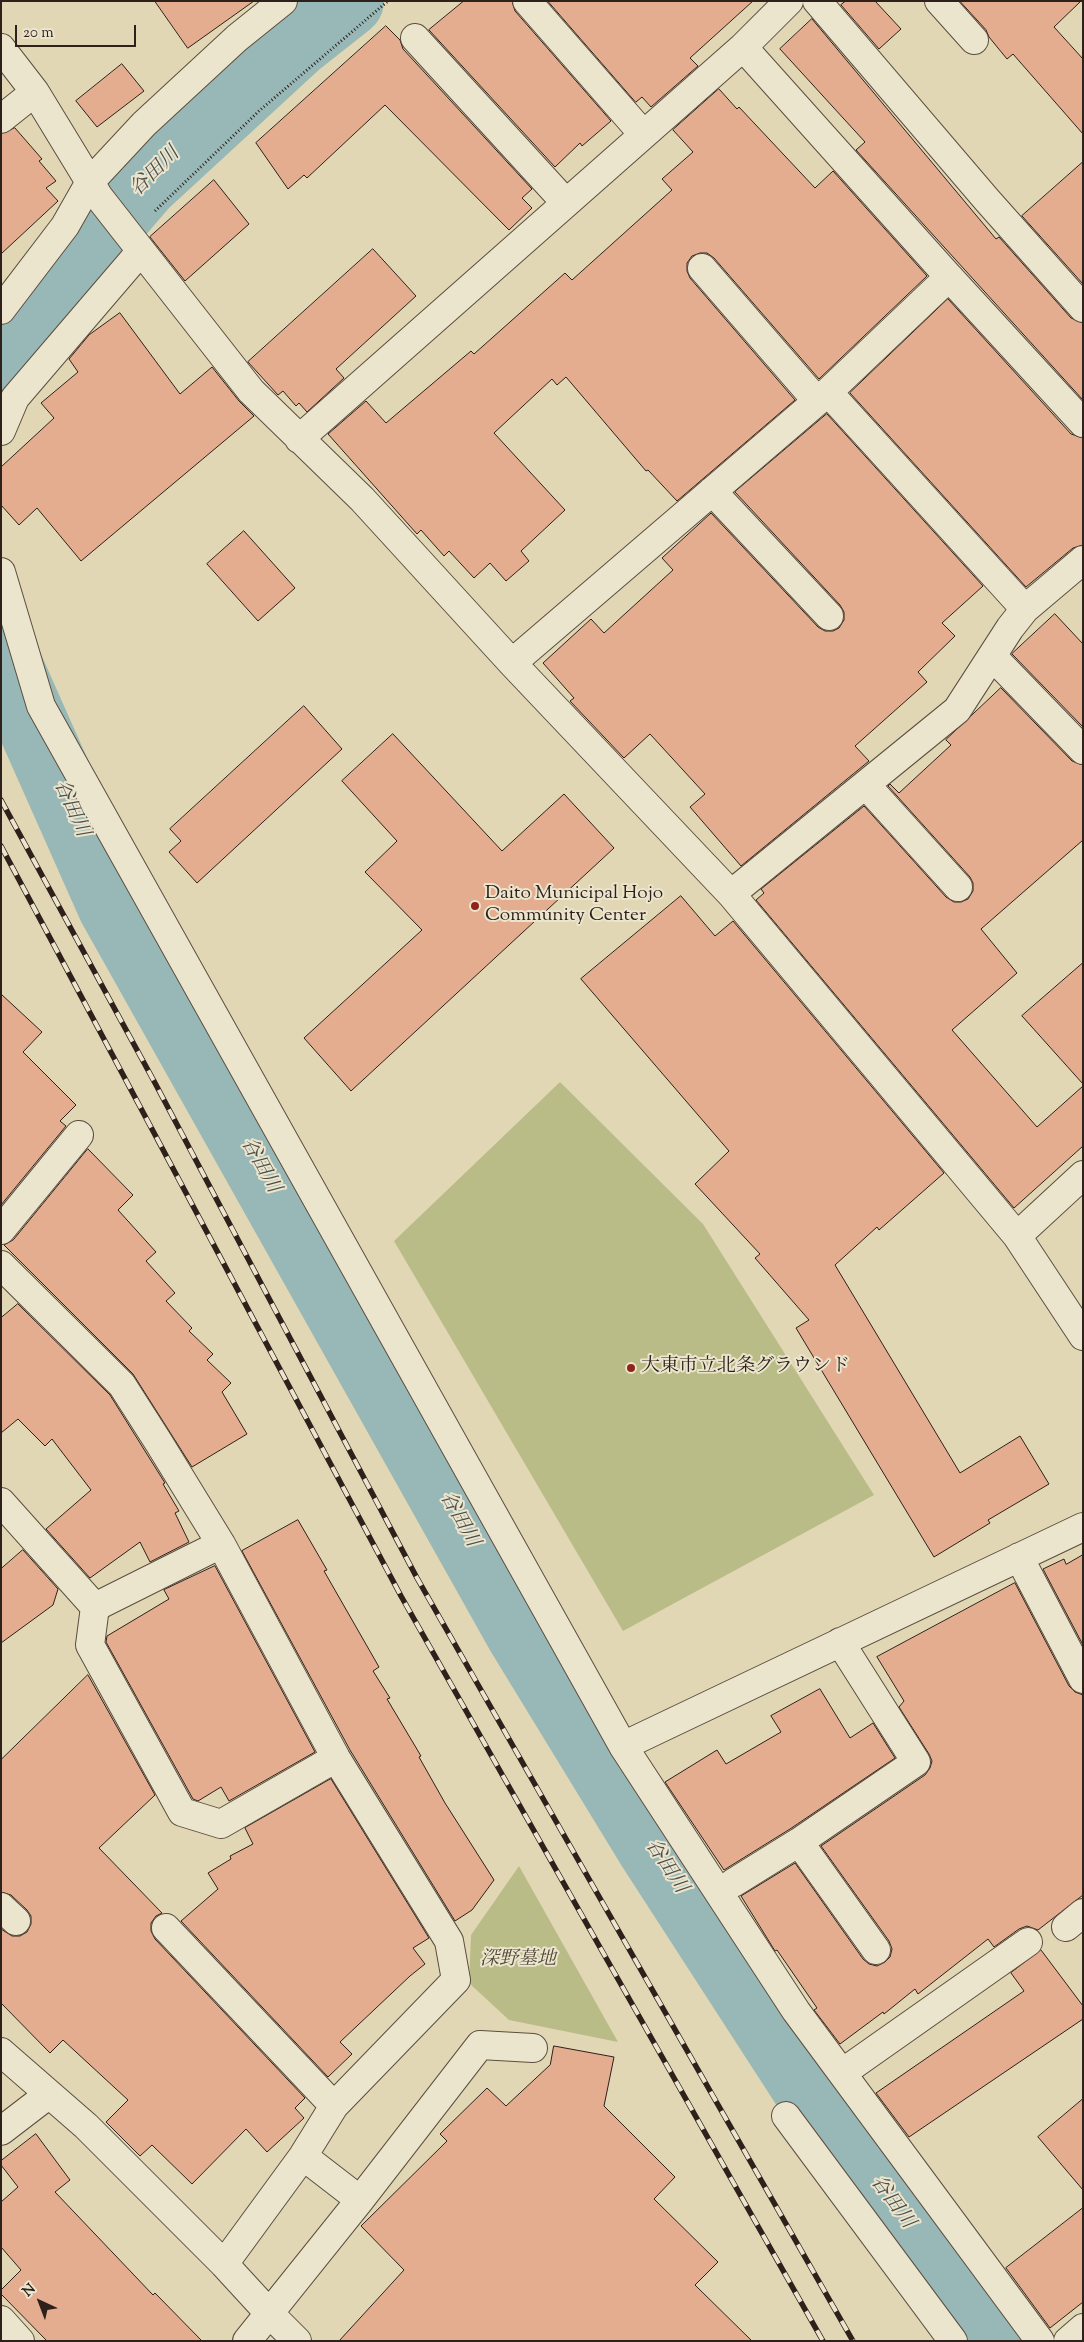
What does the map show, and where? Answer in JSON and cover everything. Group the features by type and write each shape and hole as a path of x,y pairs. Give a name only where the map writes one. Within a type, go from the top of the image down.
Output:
{"street":[{"path":"1,310 65,226 152,118 236,38 254,10 283,1"},
{"path":"527,1 643,134"},
{"path":"299,439 743,47 789,1"},
{"path":"817,1 987,200 1083,308"},
{"path":"939,1 974,40"},
{"path":"415,38 566,203"},
{"path":"743,47 1083,423"},
{"path":"1,48 34,92 94,190 251,391 362,499 512,663 731,894 1016,1236 1083,1336"},
{"path":"1,118 34,92"},
{"path":"1,431 15,398 130,238"},
{"path":"702,268 1025,610"},
{"path":"512,663 822,397 949,277"},
{"path":"712,491 829,616"},
{"path":"731,894 958,710 992,656 1025,610 1083,560"},
{"path":"1,572 41,706 623,1746 796,2011 1040,2341"},
{"path":"992,656 1083,750"},
{"path":"866,785 958,887"},
{"path":"1,1230 79,1135"},
{"path":"1016,1236 1083,1174"},
{"path":"1,1265 122,1386 221,1544 336,1758 449,1941 456,1980 334,2106 302,2156 224,2264"},
{"path":"1,1502 95,1607 90,1645 182,1812 221,1824 336,1758"},
{"path":"623,1746 1083,1527"},
{"path":"95,1607 221,1544"},
{"path":"1019,1557 1083,1679"},
{"path":"733,1883 799,1842 916,1762 840,1642"},
{"path":"799,1842 876,1950"},
{"path":"166,1928 334,2106"},
{"path":"842,2072 1028,1942"},
{"path":"246,2341 360,2200 480,2045 533,2048"},
{"path":"1,2052 86,2126 224,2264 268,2313 297,2341"},
{"path":"1,2131 48,2094"},
{"path":"786,2116 953,2341"},
{"path":"302,2156 360,2200"},
{"path":"1,2320 20,2341"},
{"path":"1068,2341 1083,2328"}],"path":[{"path":"130,238 259,111 388,1"}],"green space":[{"name":"大東市立北条グラウンド","path":"560,1082 703,1224 874,1495 623,1631 394,1241"},
{"name":"深野墓地","path":"519,1866 618,2042 509,2020 469,1983 471,1935"}],"building":[{"path":"155,1 254,1 188,48"},
{"path":"464,1 512,1 515,11 611,121 582,146 580,143 555,167 429,30"},
{"path":"548,1 753,1 690,58 698,66 651,107 642,97 636,102"},
{"path":"846,1 875,1 901,29 879,49 841,5"},
{"path":"960,1 1081,1 1054,27 1083,59 1083,134 1013,54 1007,59 989,37 986,30"},
{"path":"812,19 996,239 999,237 1071,318 1083,323 1083,400 856,150 865,142 780,49"},
{"path":"386,26 400,40 403,49 532,189 522,198 532,208 509,230 385,105 307,178 304,175 288,189 256,143"},
{"path":"122,64 144,91 97,127 76,101"},
{"path":"719,89 737,109 739,107 815,188 833,171 927,276 819,379 714,258 707,253 692,256 687,263 687,271 690,278 795,400 677,501 648,470 646,471 566,377 557,385 552,379 494,433 565,510 521,551 529,561 506,581 490,563 474,578 449,551 444,556 421,530 417,534 328,434 366,401 386,423 471,351 474,354 565,273 572,280 672,190 662,179 693,152 673,130"},
{"path":"15,128 42,159 39,161 56,181 46,188 58,201 1,254 1,134"},
{"path":"1083,162 1083,284 1022,216"},
{"path":"214,180 249,224 185,281 150,237"},
{"path":"373,249 416,296 336,369 344,378 307,412 299,403 296,406 283,391 278,395 248,362"},
{"path":"948,299 1071,434 1083,438 1083,545 1073,548 1026,587 850,393"},
{"path":"120,313 180,394 212,367 239,401 254,416 81,561 37,508 19,525 1,505 1,467 54,418 41,403 78,372 69,359 89,335"},
{"path":"827,414 983,586 942,623 955,636 918,672 927,682 855,746 869,761 741,866 690,807 705,794 650,734 624,758 570,701 574,698 543,663 591,619 604,633 673,570 662,558 711,513 818,627 825,631 833,631 839,628 844,620 844,612 840,605 735,492"},
{"path":"244,531 295,588 258,621 207,564"},
{"path":"1055,614 1083,644 1083,727 1012,654"},
{"path":"1001,688 1072,761 1083,765 1083,840 981,929 1017,973 952,1030 1037,1127 1083,1086 1083,1146 1014,1208 756,900 764,893 761,889 864,806 946,897 954,902 968,899 973,891 973,883 970,877 888,786 890,784 899,793 951,745 946,740"},
{"path":"304,706 342,749 197,883 169,852 181,841 170,829"},
{"name":"Daito Municipal Hojo Community Center","path":"393,734 502,851 564,794 614,848 351,1091 304,1038 422,930 365,872 397,841 342,781"},
{"path":"681,896 715,936 733,921 944,1173 879,1230 877,1227 835,1265 960,1473 1020,1436 1049,1484 988,1520 990,1523 934,1557 796,1328 809,1320 755,1258 760,1254 695,1184 729,1151 581,979"},
{"path":"1083,963 1083,1084 1022,1016"},
{"path":"1,994 42,1032 23,1052 76,1105 60,1121 66,1126 1,1205"},
{"path":"88,1149 133,1195 118,1210 156,1252 146,1261 175,1293 166,1301 192,1328 189,1331 213,1354 207,1360 231,1383 222,1392 247,1434 192,1467 133,1374 4,1245 13,1240"},
{"path":"18,1304 110,1395 165,1483 163,1484 179,1511 175,1513 189,1542 150,1562 140,1542 90,1578 46,1529 91,1490 52,1439 45,1446 18,1419 1,1433 1,1318"},
{"path":"298,1520 327,1570 324,1571 379,1667 373,1671 390,1698 387,1699 421,1756 419,1757 445,1803 494,1880 472,1910 455,1921 350,1750 242,1551"},
{"path":"23,1550 58,1589 53,1605 1,1643 1,1569"},
{"path":"1083,1555 1083,1645 1043,1569 1064,1559 1066,1564"},
{"path":"215,1566 315,1752 229,1801 221,1787 198,1801 193,1799 106,1642 107,1636 169,1599 164,1590"},
{"path":"1015,1583 1069,1686 1075,1692 1083,1695 1083,1895 1038,1930 1027,1926 1019,1929 994,1947 988,1939 918,1994 915,1989 884,2014 883,2012 840,2044 814,2010 817,2008 777,1950 775,1951 741,1896 795,1863 863,1959 869,1964 877,1966 890,1957 892,1949 889,1941 821,1846 925,1775 930,1768 932,1761 929,1754 899,1707 904,1701 877,1657"},
{"path":"88,1675 155,1795 99,1848 162,1913 156,1916 151,1923 151,1931 155,1939 305,2098 295,2108 304,2118 267,2152 246,2129 192,2184 152,2145 140,2156 106,2122 128,2100 63,2040 50,2053 1,2003 1,1929 12,1936 20,1936 27,1932 31,1924 31,1916 11,1895 1,1892 1,1760"},
{"path":"820,1689 850,1738 873,1723 895,1758 790,1829 724,1870 665,1782 717,1750 726,1764 781,1732 771,1716"},
{"path":"331,1779 429,1938 413,1948 425,1964 340,2042 352,2054 328,2077 181,1921 218,1889 208,1873 231,1859 230,1856 253,1844 245,1828"},
{"path":"1041,1950 1083,2006 1083,2019 909,2137 876,2093 1024,1991 1011,1973"},
{"path":"554,2046 614,2057 604,2106 675,2177 654,2199 718,2262 695,2285 752,2341 339,2341 404,2270 361,2226 447,2141 440,2134 487,2088 506,2106 550,2065"},
{"path":"1083,2099 1083,2190 1038,2137"},
{"path":"36,2134 70,2180 55,2192 153,2295 155,2293 202,2341 47,2341 1,2294 1,2290 21,2270 1,2247 1,2202 18,2187 1,2165 1,2161"},
{"path":"1083,2208 1083,2302 1050,2328 1006,2268"}],"waterway":[{"name":"谷田川","path":"1,377 69,269 143,183 296,42 348,1"},
{"name":"谷田川","path":"1,653 114,907 521,1632 653,1848 816,2100 991,2341"}],"railway":[{"path":"1,800 155,1083 417,1578 853,2341"},
{"path":"1,846 401,1596 823,2341"}],"place":[{"name":"Daito Municipal Hojo Community Center","path":"475,906"},
{"name":"大東市立北条グラウンド","path":"631,1368"}]}
